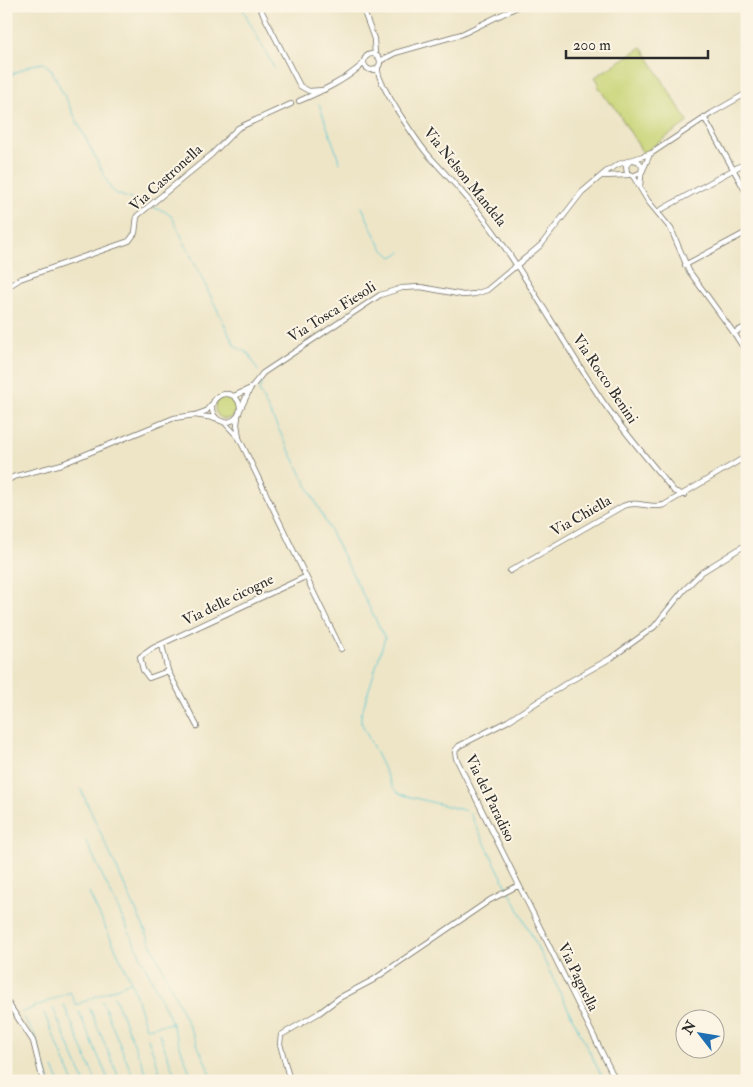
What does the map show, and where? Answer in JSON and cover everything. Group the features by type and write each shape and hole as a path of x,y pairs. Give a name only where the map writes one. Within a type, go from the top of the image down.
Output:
{"street":[{"path":"259,6 300,86 309,91 324,90"},
{"path":"362,6 378,57 373,69"},
{"path":"369,54 385,58 462,34 519,6"},
{"path":"299,101 324,90 354,72 364,63 364,58 374,46"},
{"path":"364,63 373,69"},
{"path":"354,72 373,69"},
{"name":"Via Nelson Mandela","path":"373,69 426,152 468,198 517,266"},
{"name":"Via Tosca Fiesoli","path":"238,416 250,388 263,373 380,295 402,288 421,287 463,295 475,294 493,286 547,238 582,192 601,176 613,167 651,153 704,117 747,93"},
{"name":"Via Castronella","path":"6,288 20,279 130,240 135,233 137,216 211,155 238,128 291,104"},
{"path":"704,117 747,194"},
{"path":"640,186 642,172 651,153"},
{"path":"642,172 640,163 632,160 626,167 675,236 685,264 747,353"},
{"path":"657,212 747,162"},
{"path":"601,176 631,176 642,172"},
{"path":"685,264 747,232"},
{"name":"Via Rocco Benini","path":"517,266 609,410 674,491 684,495"},
{"path":"734,333 747,326"},
{"name":"Via Tosca Fiesoli","path":"195,416 206,411 215,399 222,394 234,396 250,388"},
{"path":"234,396 239,402 240,410"},
{"path":"212,404 212,411 216,419"},
{"name":"Via Tosca Fiesoli","path":"6,482 13,477 62,464 174,418 209,416 224,422"},
{"path":"224,422 230,422 238,416"},
{"path":"238,416 236,424 239,438"},
{"path":"224,422 231,427 239,438 341,649"},
{"name":"Via Chiella","path":"510,571 629,504 655,508 684,495 747,456"},
{"name":"Via del Paradiso","path":"519,885 456,758 456,748 508,721 565,684 612,658 654,626 683,591 702,572 747,544"},
{"name":"Via delle cicogne","path":"168,671 149,678 139,661 143,654 305,576"},
{"path":"162,645 168,671 197,726"},
{"path":"290,1081 280,1044 280,1035 319,1014 338,998 373,980 502,893 519,885"},
{"name":"Via Pagnella","path":"519,885 616,1081"},
{"path":"6,1000 33,1041 43,1081"}],"green space":[{"path":"642,47 688,122 643,153 612,103 610,104 597,85 599,83 595,77"},
{"path":"226,397 236,404 237,408 230,418 226,419 216,412 215,408 222,398"}],"waterway":[{"path":"241,6 274,68"},
{"path":"6,77 32,65 43,63 51,69 111,189 117,194 147,205"},
{"path":"319,104 340,163"},
{"path":"151,207 164,211 172,217 235,346 249,354 258,371"},
{"path":"362,207 383,249 392,257 401,252"},
{"path":"263,379 259,391 385,638 361,715 361,722 393,788 399,794 467,811 470,814 508,889"},
{"path":"81,790 214,1081"},
{"path":"86,841 168,1014 193,1081"},
{"path":"510,892 604,1081"},
{"path":"89,893 131,981 146,1028 172,1023"},
{"path":"21,1013 70,992 76,1005 130,982"},
{"path":"114,996 149,1080"},
{"path":"102,1001 134,1079"},
{"path":"64,1005 96,1081"},
{"path":"53,1008 84,1081"},
{"path":"90,1009 120,1080"},
{"path":"79,1012 109,1081"},
{"path":"44,1013 73,1081"},
{"path":"23,1018 35,1035 49,1081"},
{"path":"159,1033 177,1081"},
{"path":"148,1038 163,1081"},
{"path":"53,1068 59,1081"},
{"path":"117,1081 148,1080"}]}
